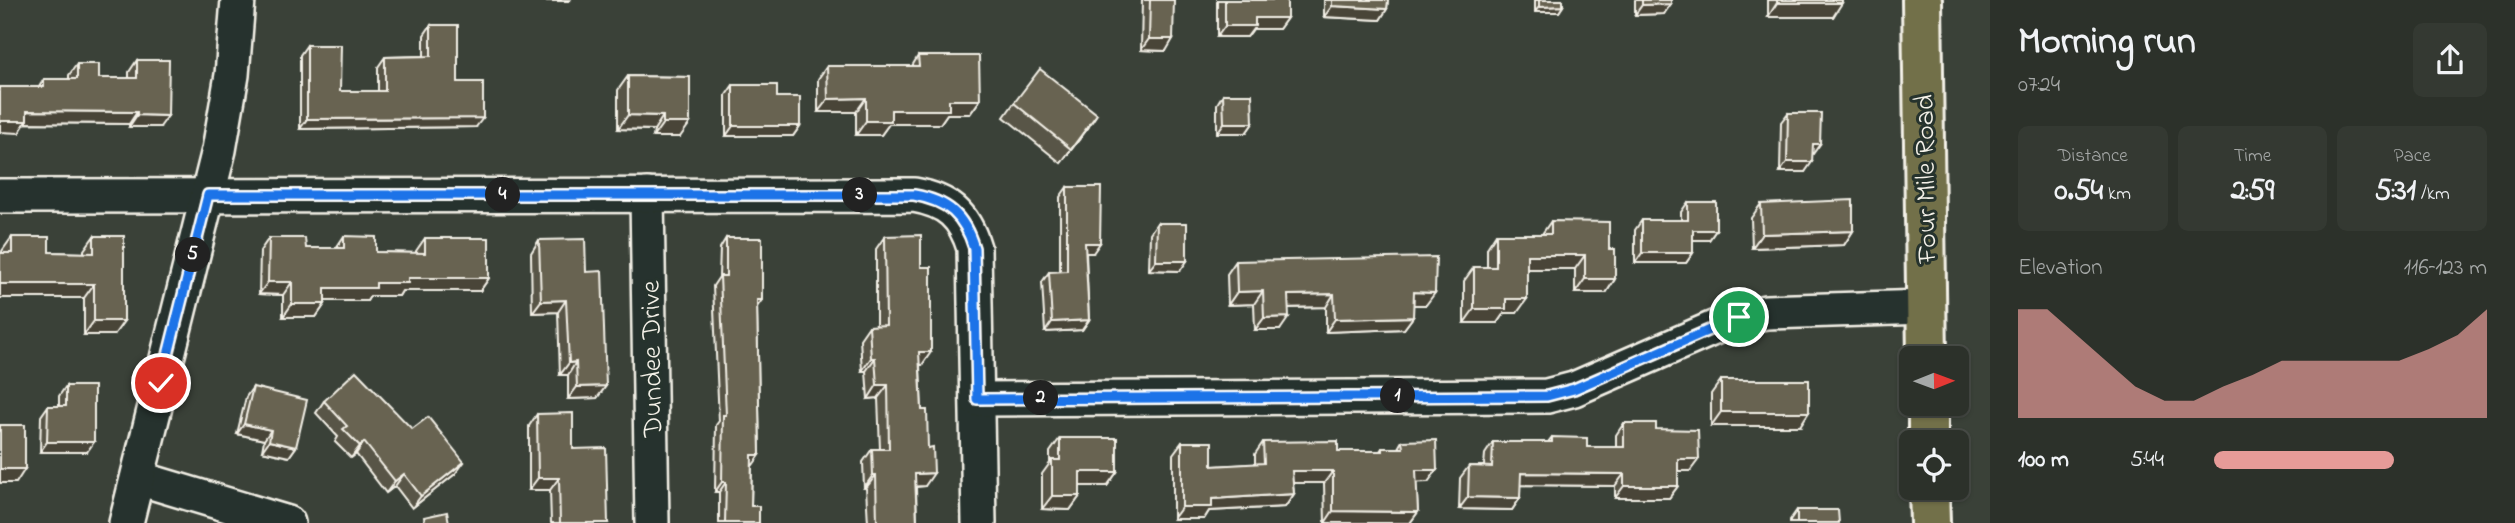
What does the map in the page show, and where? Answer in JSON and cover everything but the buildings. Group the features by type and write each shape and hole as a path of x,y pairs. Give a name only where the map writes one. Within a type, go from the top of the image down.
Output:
{"main road":[{"name":"Four Mile Road","path":"1922,0 1927,346"},
{"path":"1929,500 1930,523"}],"street":[{"path":"127,523 208,195 232,75 238,0"},
{"name":"Dundee Drive","path":"647,195 652,523"},
{"path":"0,196 914,195 936,199 948,206 967,227 974,254 979,523"},
{"path":"977,399 1547,396 1574,389 1739,317 1766,312 1926,307"},
{"path":"138,478 288,523"}],"route":[{"path":"161,383 208,195 914,195 936,199 959,215 967,227 974,248 977,399 1547,396 1574,389 1739,317"}]}
